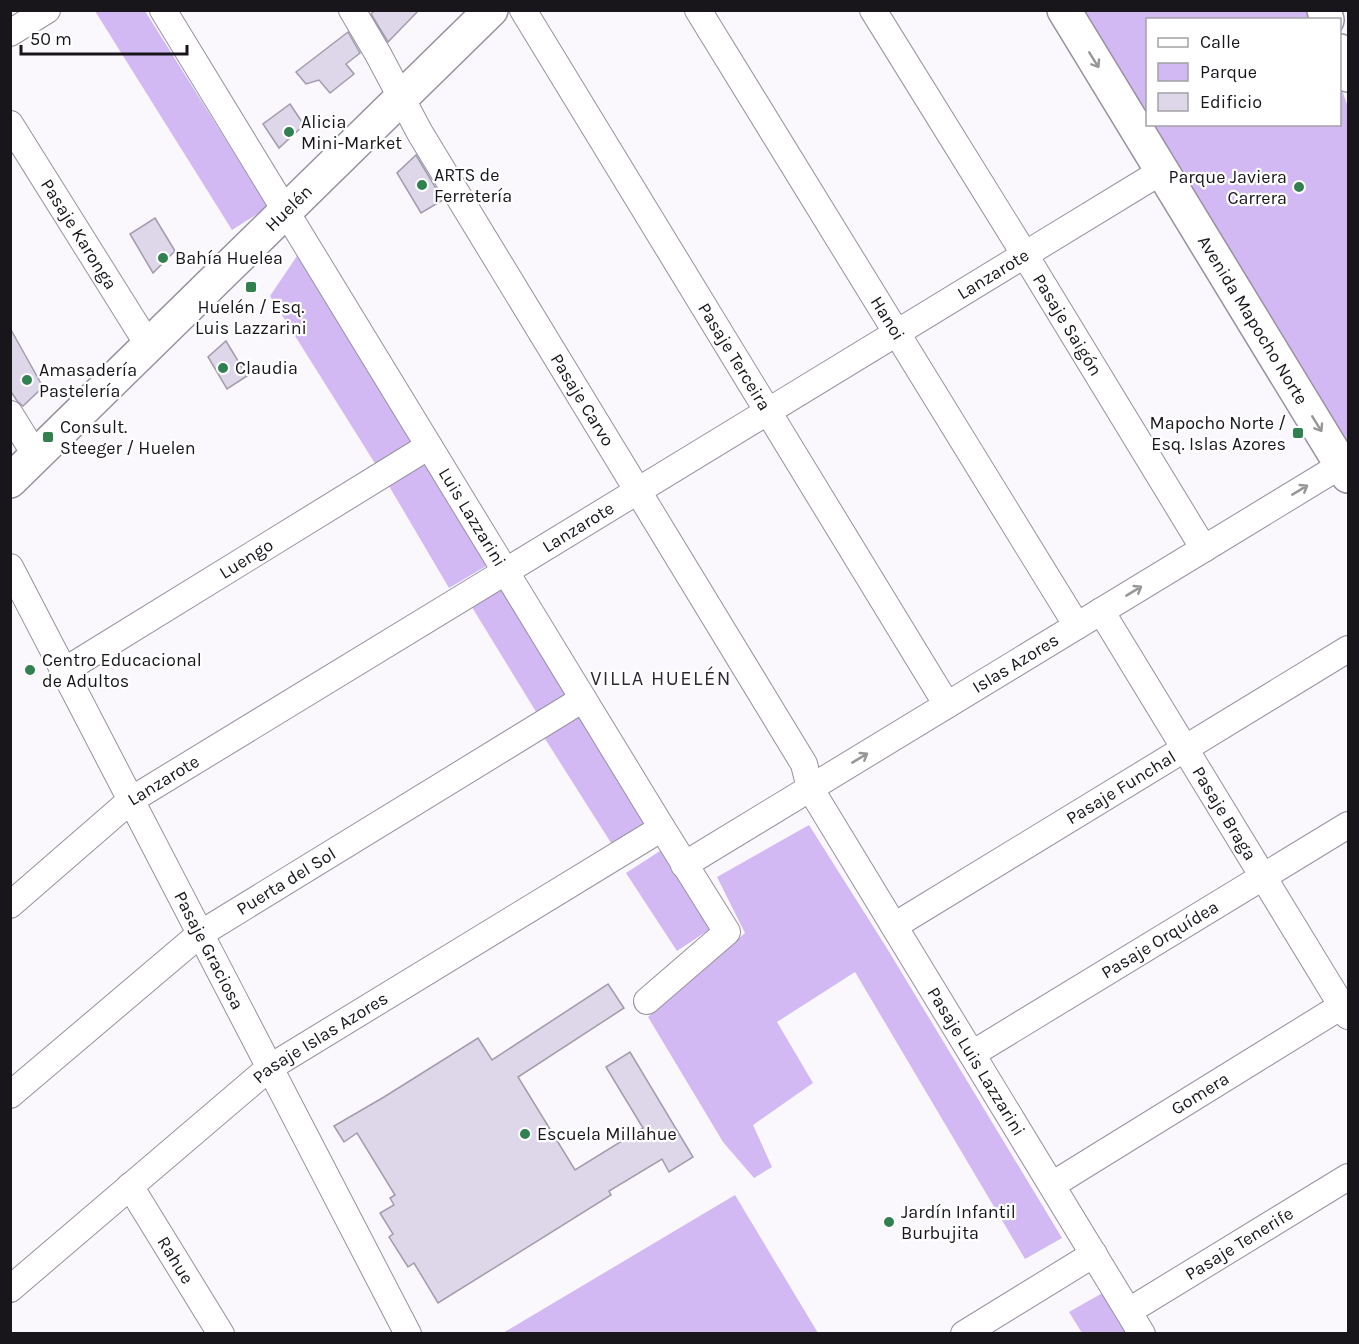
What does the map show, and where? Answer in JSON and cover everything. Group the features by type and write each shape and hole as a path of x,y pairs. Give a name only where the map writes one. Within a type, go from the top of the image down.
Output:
{"main road":[{"name":"Huelén","path":"10,481 491,10"},
{"name":"Avenida Mapocho Norte","path":"1064,10 1346,467"},
{"path":"1341,54 1348,75"}],"street":[{"path":"10,33 47,10"},
{"name":"Luis Lazzarini","path":"163,10 727,932 646,1001"},
{"name":"Pasaje Carvo","path":"352,10 420,133 804,764 810,788"},
{"name":"Pasaje Terceira","path":"522,10 947,705"},
{"name":"Hanoi","path":"698,10 1077,626"},
{"name":"Pasaje Saigón","path":"873,10 1204,549"},
{"name":"Pasaje Karonga","path":"10,124 149,346"},
{"name":"Lanzarote","path":"10,905 131,800 1162,171"},
{"path":"10,414 36,456"},
{"name":"Luengo","path":"64,671 429,446"},
{"name":"Islas Azores","path":"684,865 1204,549 1346,467"},
{"name":"Pasaje Graciosa","path":"10,567 408,1334"},
{"name":"Pasaje Braga","path":"1101,611 1263,877 1346,1008"},
{"name":"Pasaje Funchal","path":"894,926 1348,649"},
{"name":"Puerta del Sol","path":"10,1095 200,934 583,699"},
{"name":"Pasaje Luis Lazzarini","path":"810,788 1142,1334"},
{"name":"Pasaje Orquídea","path":"972,1054 1348,825"},
{"name":"Pasaje Islas Azores","path":"10,1289 269,1068 662,828"},
{"name":"Gomera","path":"1052,1185 1346,1008"},
{"name":"Pasaje Tenerife","path":"1129,1311 1348,1177"},
{"name":"Rahue","path":"130,1186 221,1334"},
{"path":"964,1334 1094,1254"}],"green space":[{"path":"95,11 145,11 268,207 232,230"},
{"name":"Parque Javiera Carrera","path":"1075,11 1311,11 1314,18 1146,18 1146,125"},
{"name":"Parque Javiera Carrera","path":"1341,87 1348,107 1348,444 1344,442 1147,126 1341,126"},
{"path":"297,256 412,442 376,465 270,296"},
{"path":"427,463 488,565 449,588 389,486"},
{"path":"503,584 571,695 538,715 470,604"},
{"path":"578,713 648,826 613,846 542,734"},
{"path":"809,825 888,950 1062,1238 1025,1259 855,972 777,1022 813,1083 753,1125 772,1167 754,1178 723,1142 648,1017 745,933 717,877"},
{"path":"660,851 710,929 677,951 626,873"},
{"path":"735,1195 818,1333 503,1333"},
{"path":"1106,1291 1131,1333 1082,1333 1069,1312"}],"building":[{"path":"375,10 419,10 388,42 371,14"},
{"path":"348,32 360,53 346,64 354,74 330,93 319,80 306,84 296,72"},
{"path":"290,104 304,125 279,148 263,124"},
{"name":"ARTS de Ferretería","path":"416,155 443,200 421,213 397,173"},
{"path":"155,218 175,251 153,273 130,234"},
{"path":"10,328 43,387 23,406 10,390"},
{"path":"226,341 247,376 227,389 208,357"},
{"path":"608,984 624,1008 518,1077 575,1170 643,1128 606,1067 630,1052 693,1157 669,1172 662,1159 609,1191 611,1195 438,1303 414,1263 408,1267 389,1237 393,1234 380,1213 394,1205 390,1198 395,1195 357,1133 344,1142 334,1126 478,1038 492,1060"}],"place":[{"name":"Alicia Mini-Market","path":"289,132"},
{"name":"ARTS de Ferretería","path":"422,185"},
{"name":"Parque Javiera Carrera","path":"1299,187"},
{"name":"Bahía Huelea","path":"163,258"},
{"name":"Huelén / Esq. Luis Lazzarini","path":"251,287"},
{"name":"Claudia","path":"223,368"},
{"name":"Amasadería Pastelería","path":"27,380"},
{"name":"Mapocho Norte / Esq. Islas Azores","path":"1298,433"},
{"name":"Consult. Steeger / Huelen","path":"48,437"},
{"name":"Centro Educacional de Adultos","path":"30,670"},
{"name":"Escuela Millahue","path":"525,1134"},
{"name":"Jardín Infantil Burbujita","path":"889,1222"}],"district":[{"name":"VILLA HUELÉN","path":"661,678"}]}
